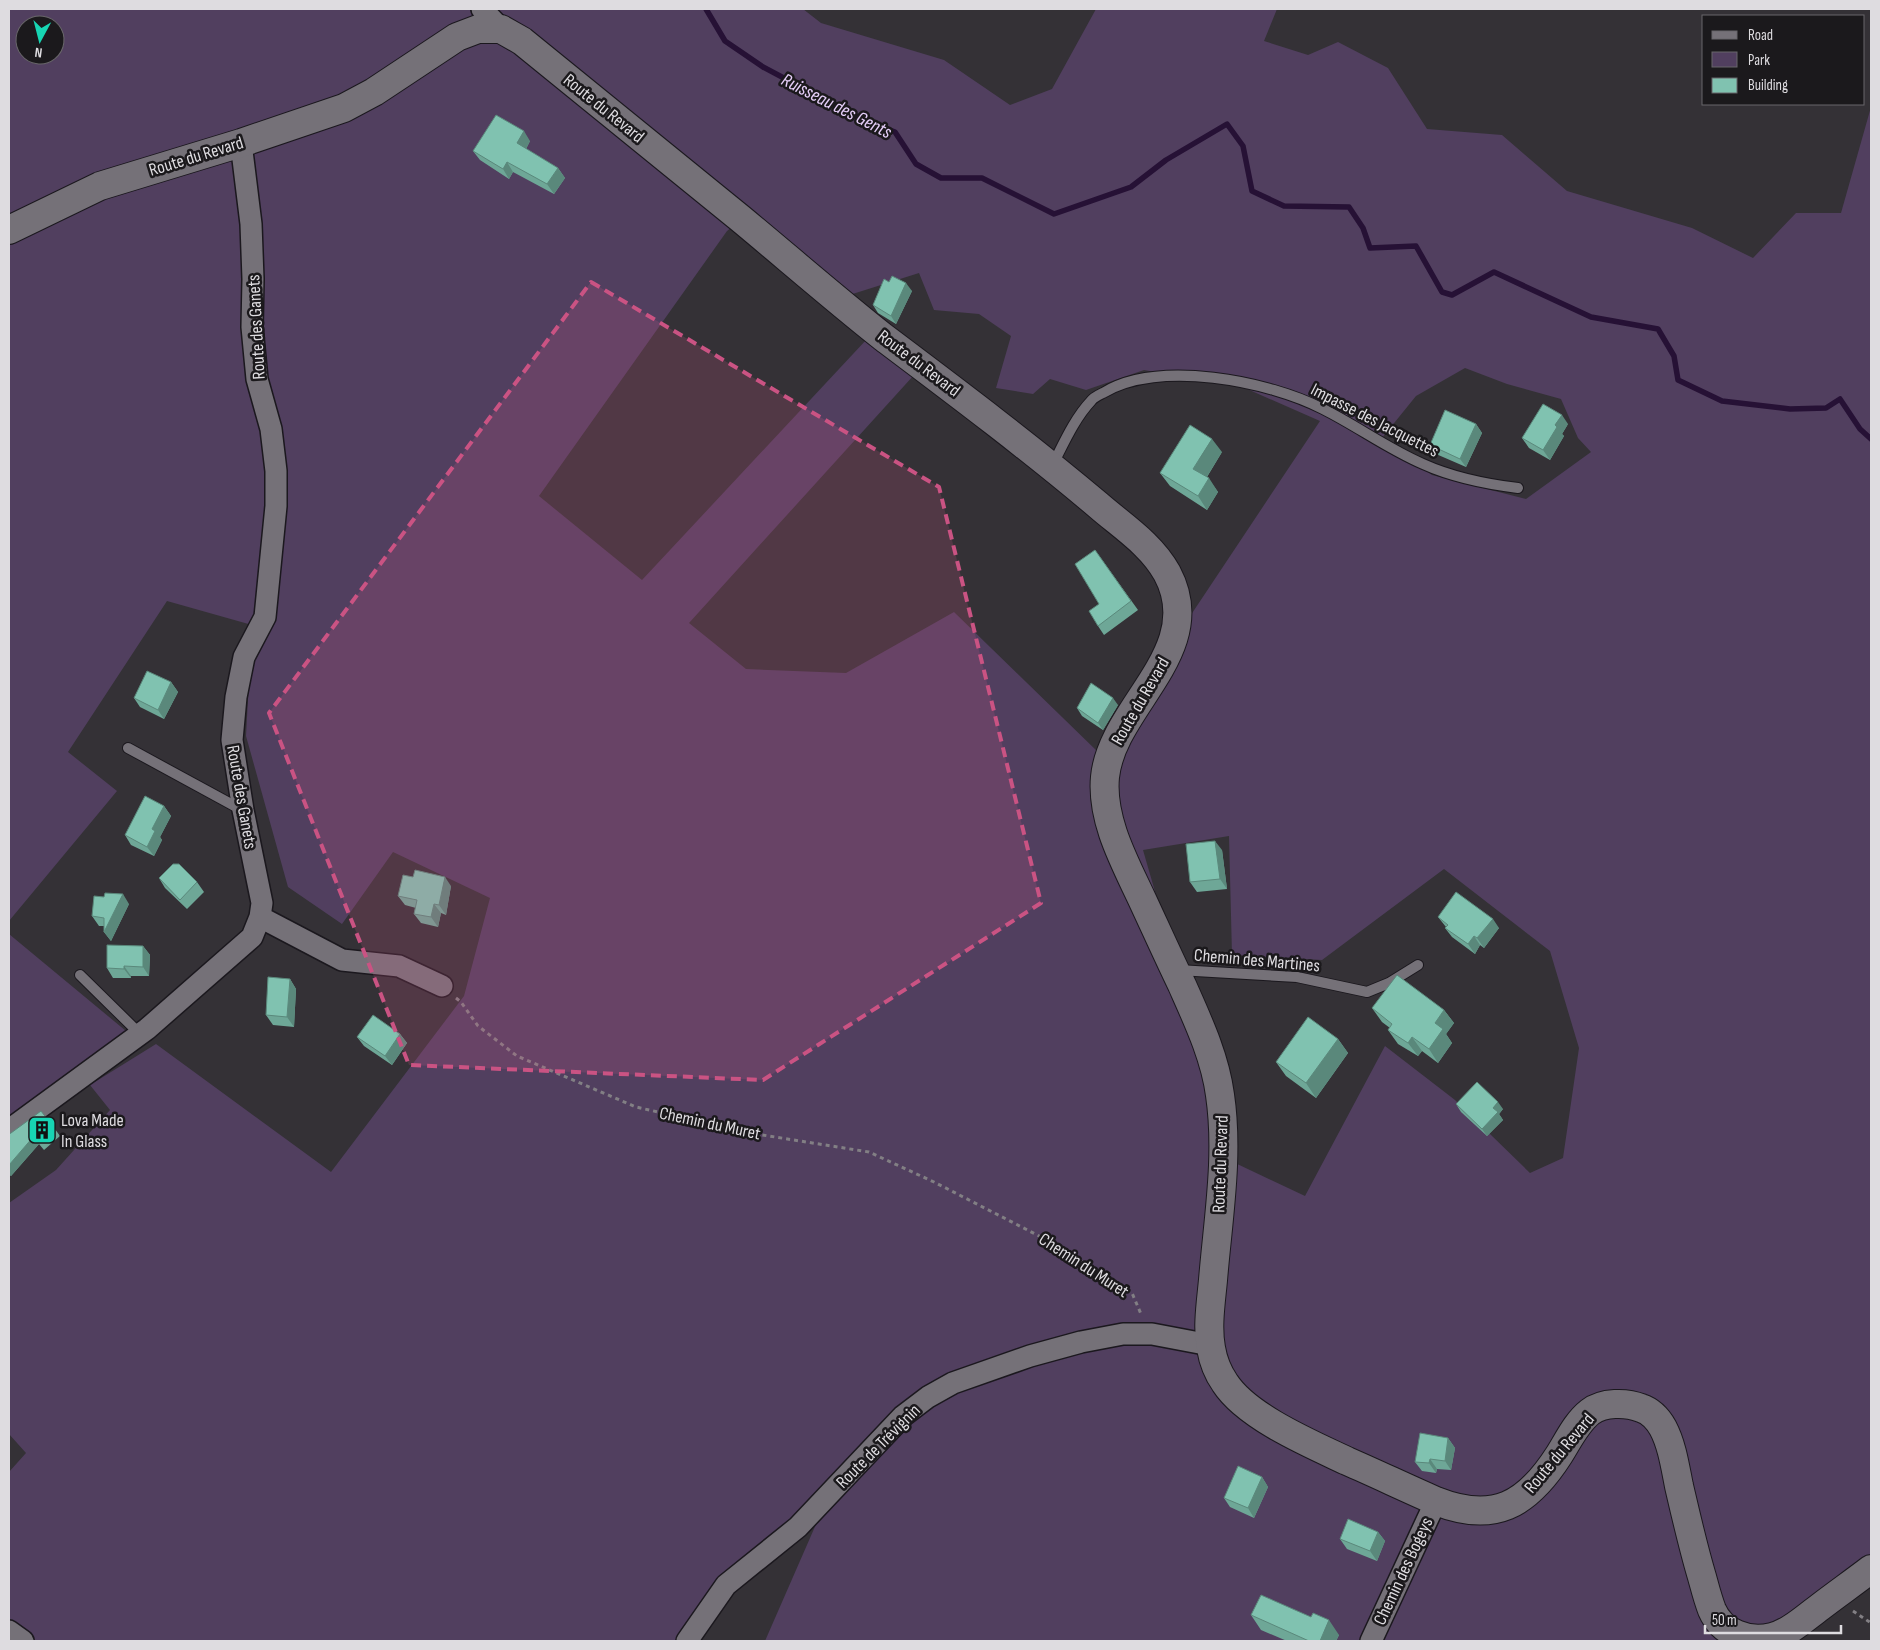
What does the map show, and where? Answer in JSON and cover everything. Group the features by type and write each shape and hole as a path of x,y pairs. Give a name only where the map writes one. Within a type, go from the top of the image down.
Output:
{"main road":[{"name":"Route du Revard","path":"9,230 100,186 344,108 374,92 457,37 507,19 522,41 878,332 1052,467 1144,543 1166,571 1176,597 1176,619 1173,640 1164,662 1121,731 1110,755 1105,776 1107,815 1121,853 1200,1023 1214,1066 1220,1095 1224,1136 1210,1314 1210,1345 1215,1365 1226,1385 1238,1399 1253,1411 1306,1442 1436,1501 1453,1508 1488,1511 1520,1500 1532,1490 1558,1457 1582,1420 1591,1412 1602,1406 1627,1404 1641,1408 1654,1416 1662,1427 1670,1446 1693,1545 1713,1611 1728,1630 1749,1639 1773,1637 1794,1626 1871,1569"}],"street":[{"path":"482,9 507,19"},
{"name":"Route des Ganets","path":"9,1130 140,1034 252,937 260,917 262,903 243,810 232,740 236,697 244,657 265,616 276,506 276,471 271,429 257,379 252,327 251,224 241,142"},
{"path":"260,917 342,960 399,966 442,986"},
{"name":"Route de Trévignin","path":"687,1641 726,1585 798,1528 903,1416 928,1397 953,1383 1030,1356 1080,1342 1123,1334 1152,1334 1210,1345"},
{"name":"Chemin des Bogeys","path":"1371,1641 1436,1501"},
{"path":"9,1631 22,1641"}],"lane":[{"name":"Impasse des Jacquettes","path":"1052,467 1078,419 1092,400 1115,386 1137,380 1179,376 1242,382 1271,388 1323,408 1360,431 1423,464 1457,477 1484,484 1518,488"},
{"path":"128,748 243,810"},
{"name":"Chemin des Martines","path":"1174,970 1297,977 1367,992 1389,983 1418,966"},
{"path":"80,975 140,1034"}],"path":[{"name":"Chemin du Muret","path":"442,986 461,1002 478,1026 517,1056 636,1107 750,1133 870,1152 934,1182 1045,1239 1132,1292 1144,1323 1152,1334"},
{"path":"1859,1615 1871,1623"}],"highlighted area":[{"path":"591,282 939,487 1041,903 763,1080 409,1065 269,713"}],"green space":[{"path":"9,9 803,9 821,23 944,60 1010,105 1052,89 1096,9 1277,9 1264,41 1308,55 1338,42 1388,68 1427,129 1502,135 1567,191 1692,228 1753,258 1796,213 1841,213 1871,107 1871,1560 1774,1641 765,1641 817,1522 731,1590 699,1641 9,1641 9,1472 26,1453 9,1434 9,1203 56,1170 110,1110 90,1085 156,1044 331,1172 464,996 490,898 393,852 342,924 288,887 246,736 252,625 167,601 68,752 117,791 9,921","holes":["745,217 843,297 919,273 934,310 979,314 1011,336 996,388 1033,394 1050,379 1086,390 1144,370 1245,388 1320,421 1099,753 954,612 846,673 746,669 689,623 914,375 867,339 642,580 539,496 727,231","1465,368 1507,384 1561,399 1578,438 1591,452 1526,499 1432,475 1382,438 1416,396","1229,836 1232,955 1322,960 1444,869 1550,951 1579,1048 1563,1158 1530,1173 1455,1100 1385,1046 1305,1196 1233,1162 1143,850"]},
{"path":"9,934 126,1031 9,1116"}],"building":[{"path":"496,115 524,131 517,143 558,168 547,184 507,162 503,169 473,151"},
{"path":"892,276 906,283 891,316 873,305 884,279 889,282"},
{"path":"1543,404 1562,415 1543,450 1522,438"},
{"path":"1445,410 1476,424 1460,459 1430,445"},
{"path":"1190,425 1212,439 1193,469 1209,478 1198,496 1160,473"},
{"path":"1095,550 1131,601 1098,626 1089,611 1099,604 1075,564"},
{"path":"147,671 171,682 158,710 134,698"},
{"path":"1091,683 1113,698 1098,723 1077,708"},
{"path":"145,796 164,806 152,829 155,831 147,847 125,835"},
{"path":"1215,841 1220,879 1190,882 1186,844"},
{"path":"173,864 179,864 197,882 180,900 159,878"},
{"path":"415,870 445,877 439,905 434,904 431,917 414,914 417,900 398,896 403,875 413,877"},
{"path":"1456,892 1493,919 1477,938 1474,936 1468,944 1445,928 1448,925 1438,917"},
{"path":"105,893 123,894 104,932 104,918 92,916 94,896 104,897"},
{"path":"107,945 143,946 143,967 124,966 124,969 107,968"},
{"path":"1397,975 1444,1010 1435,1023 1443,1029 1429,1049 1412,1037 1408,1043 1388,1030 1392,1024 1372,1008"},
{"path":"268,977 290,979 287,1017 266,1015"},
{"path":"373,1015 400,1034 385,1056 357,1037"},
{"path":"1308,1017 1338,1039 1306,1083 1276,1062"},
{"path":"1477,1082 1498,1102 1493,1108 1498,1112 1482,1129 1456,1104"},
{"path":"41,1111 55,1129 39,1142 34,1136 9,1165 9,1134"},
{"path":"1420,1433 1448,1438 1445,1461 1430,1459 1429,1463 1415,1462"},
{"path":"1238,1466 1262,1477 1248,1508 1224,1498"},
{"path":"1348,1519 1378,1532 1370,1551 1340,1539"},
{"path":"1261,1595 1311,1617 1313,1613 1329,1620 1320,1641 1309,1641 1251,1615"}],"waterway":[{"name":"Ruisseau des Gents","path":"706,9 725,41 763,67 861,119 895,132 916,164 941,178 982,178 1054,214 1131,187 1166,160 1227,124 1243,146 1252,191 1284,206 1349,207 1363,228 1370,248 1416,246 1442,292 1452,295 1494,272 1591,317 1658,329 1674,356 1678,380 1722,401 1790,409 1826,408 1840,399 1860,429 1871,439"}],"place":[{"name":"Lova Made In Glass","path":"42,1130"}]}
